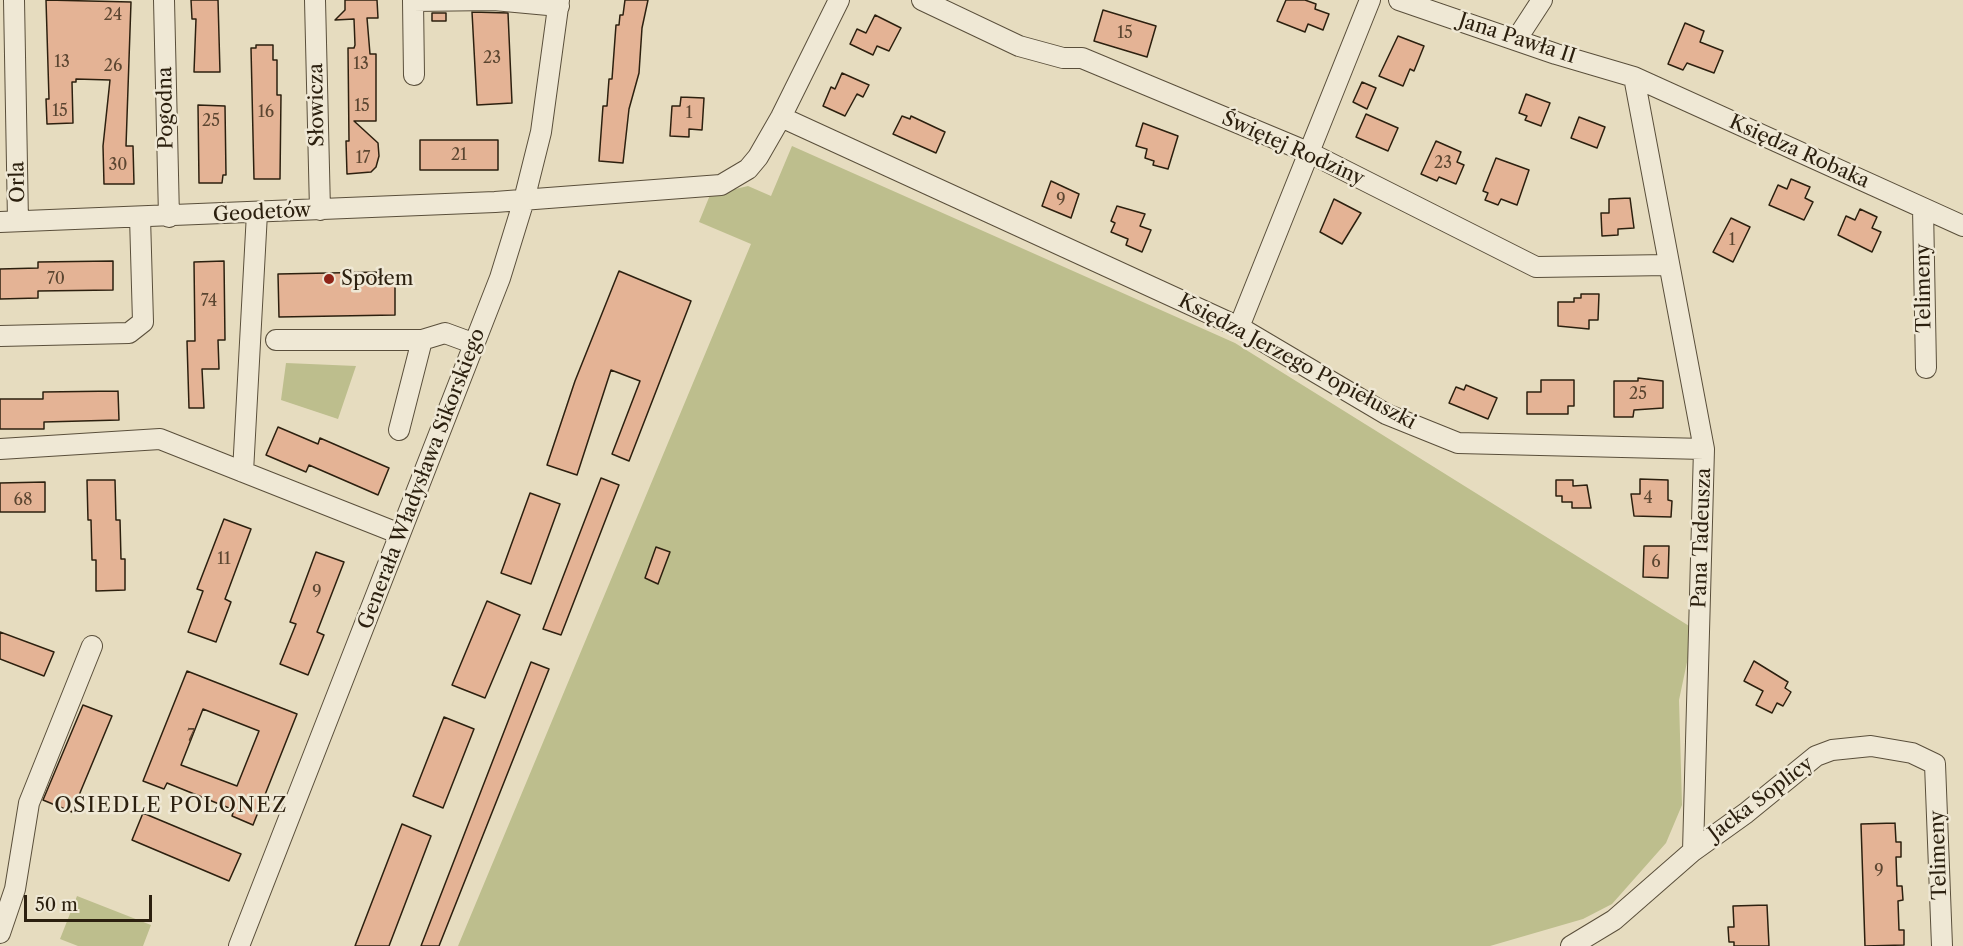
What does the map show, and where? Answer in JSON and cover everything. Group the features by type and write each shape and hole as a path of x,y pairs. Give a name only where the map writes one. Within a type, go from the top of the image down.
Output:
{"street":[{"name":"Orla","path":"9,221 14,0"},
{"name":"Pogodna","path":"164,0 169,217"},
{"name":"Słowicza","path":"315,0 320,210"},
{"path":"414,75 413,1 494,0 559,3"},
{"name":"Geodetów","path":"9,221 169,217 524,200 721,184 748,169 781,117 839,0"},
{"name":"Świętej Rodziny","path":"922,0 1019,46 1063,58 1082,58 1310,153 1536,267 1668,266"},
{"path":"1239,327 1370,0"},
{"name":"Jana Pawła II","path":"1399,0 1634,77"},
{"path":"1516,40 1542,0"},
{"name":"Generała Władysława Sikorskiego","path":"239,946 500,278 524,200 541,132 559,3"},
{"name":"Księdza Robaka","path":"1634,77 1963,226"},
{"name":"Pana Tadeusza","path":"1634,77 1704,449 1693,851"},
{"name":"Księdza Jerzego Popiełuszki","path":"781,117 1239,327 1386,414 1458,443 1704,449"},
{"name":"Telimeny","path":"1923,208 1926,368"},
{"path":"243,472 257,213"},
{"path":"0,336 129,333 143,322 140,217"},
{"path":"276,340 422,340 445,333 475,344"},
{"path":"399,430 422,340"},
{"path":"0,449 160,439 400,534"},
{"path":"0,933 15,889 29,803 92,646"},
{"name":"Jacka Soplicy","path":"1693,851 1816,756 1832,750 1871,746 1912,753 1935,764"},
{"name":"Telimeny","path":"1935,764 1942,946"},
{"path":"1571,946 1614,920 1693,851"}],"green space":[{"path":"792,146 1235,343 1694,629 1679,700 1682,805 1666,843 1612,904 1583,919 1490,946 458,946 751,244 699,222 710,195 748,186 771,196"},
{"path":"286,363 356,366 338,419 281,400"},
{"path":"77,896 151,925 143,946 78,946 60,939"}],"building":[{"path":"46,0 131,2 126,146 133,146 134,184 104,184 103,146 110,80 76,79 76,82 72,82 73,123 47,124 46,99 49,99"},
{"path":"191,0 218,0 220,72 194,72 196,19 192,19"},
{"path":"345,0 377,0 378,18 367,18 370,54 376,54 376,121 354,121 378,143 379,156 376,167 371,172 347,174 348,48 354,48 355,45 354,19 335,20 345,10"},
{"path":"625,0 648,0 642,28 639,73 629,109 623,163 599,161 603,106 607,106 609,79 612,79 616,25 619,25 620,15 623,15"},
{"path":"1286,0 1305,0 1316,4 1315,9 1329,14 1323,30 1308,24 1305,32 1277,21"},
{"path":"1103,10 1156,26 1147,57 1094,41"},
{"path":"472,12 508,13 512,103 477,105"},
{"path":"432,13 446,13 446,21 432,21"},
{"path":"875,15 901,28 889,51 877,46 873,55 850,44 857,29 866,33"},
{"path":"1685,23 1704,31 1700,42 1723,51 1714,73 1687,63 1683,70 1668,64"},
{"path":"1398,36 1424,46 1414,71 1410,69 1403,86 1379,76"},
{"path":"256,45 273,45 273,60 277,60 277,95 281,95 280,179 254,179 251,48 256,48"},
{"path":"842,73 869,85 863,97 857,94 845,116 823,106 831,87 835,89"},
{"path":"1362,82 1376,88 1367,109 1353,102"},
{"path":"1526,94 1550,103 1541,126 1525,120 1527,116 1519,113"},
{"path":"681,97 704,98 702,130 689,129 689,137 670,136 672,106 680,106"},
{"path":"198,105 225,106 226,175 223,175 222,183 199,183"},
{"path":"1366,114 1398,128 1388,151 1356,137"},
{"path":"902,116 910,119 911,116 945,132 936,153 893,134"},
{"path":"1579,117 1605,127 1597,148 1571,138"},
{"path":"1143,123 1178,136 1168,169 1153,165 1154,161 1145,158 1147,149 1136,146"},
{"path":"420,140 498,140 498,170 420,170"},
{"path":"1436,141 1461,152 1457,162 1464,165 1456,184 1439,177 1437,181 1421,174"},
{"path":"1496,158 1529,170 1517,205 1501,199 1498,205 1485,200 1488,193 1483,191"},
{"path":"1791,179 1810,187 1805,198 1813,202 1804,220 1769,205 1778,185 1787,189"},
{"path":"1051,181 1079,194 1071,218 1042,206"},
{"path":"1630,198 1634,228 1618,229 1618,235 1602,236 1601,213 1609,213 1609,199"},
{"path":"1334,199 1361,213 1342,244 1320,232"},
{"path":"1117,206 1145,214 1140,226 1151,230 1142,252 1126,245 1128,239 1111,232 1115,223 1111,221"},
{"path":"1860,209 1877,217 1872,228 1881,232 1872,252 1838,235 1846,216 1855,220"},
{"path":"1731,218 1750,227 1733,262 1713,252"},
{"path":"113,261 113,290 38,291 38,298 0,299 0,269 38,268 38,262"},
{"path":"224,261 225,340 218,340 219,369 202,369 204,408 189,408 187,341 195,341 194,262"},
{"path":"619,271 691,301 629,461 612,454 640,381 611,370 577,475 547,465 575,381"},
{"path":"380,272 380,284 395,284 395,315 279,317 278,274"},
{"path":"1581,294 1599,294 1598,320 1589,320 1589,329 1558,326 1558,302 1574,302 1574,298 1581,298"},
{"path":"1638,378 1663,381 1663,408 1634,410 1633,417 1614,417 1614,381 1638,381"},
{"path":"1541,380 1574,380 1574,406 1568,406 1568,414 1527,414 1527,392 1541,392"},
{"path":"1466,385 1497,398 1488,419 1449,403 1456,387 1464,390"},
{"path":"118,391 119,420 44,422 44,429 0,429 0,399 43,399 43,392"},
{"path":"278,427 318,444 320,438 389,468 378,495 309,465 306,472 266,455"},
{"path":"601,478 619,485 561,635 543,629"},
{"path":"1640,479 1668,480 1668,500 1672,501 1671,517 1634,516 1631,494 1640,494"},
{"path":"87,480 115,480 116,520 120,520 121,559 125,559 125,590 96,591 96,560 92,560"},
{"path":"1556,480 1573,480 1573,486 1587,485 1591,508 1572,508 1572,502 1562,502 1562,496 1556,496"},
{"path":"45,482 45,512 0,512 0,483"},
{"path":"530,493 560,504 531,584 501,573"},
{"path":"224,519 251,529 225,599 231,602 216,642 188,632 203,591 197,589"},
{"path":"1644,546 1669,546 1668,578 1643,577"},
{"path":"656,547 670,552 658,584 645,578"},
{"path":"316,552 344,562 317,632 324,635 308,675 280,664 296,624 290,622"},
{"path":"487,601 520,615 485,698 452,685"},
{"path":"0,632 54,652 44,676 0,659"},
{"path":"1754,661 1788,682 1785,688 1791,692 1783,706 1777,703 1772,713 1756,705 1763,691 1744,681"},
{"path":"531,662 549,669 439,946 421,946"},
{"path":"187,671 297,714 253,825 232,816 234,810 167,783 164,789 143,781","holes":["203,709 259,731 237,786 181,765"]},
{"path":"83,705 112,716 72,812 43,800"},
{"path":"444,717 474,729 443,808 413,796"},
{"path":"143,813 241,854 229,881 132,840"},
{"path":"1895,823 1896,842 1901,842 1901,857 1896,857 1897,886 1902,886 1903,900 1898,901 1899,930 1904,930 1904,945 1865,946 1861,824"},
{"path":"402,824 431,836 389,946 355,946"},
{"path":"1767,905 1769,946 1734,946 1734,942 1729,942 1728,927 1734,927 1733,906"}],"place":[{"name":"Społem","path":"329,279"}],"district":[{"name":"OSIEDLE POLONEZ","path":"171,806"}]}
